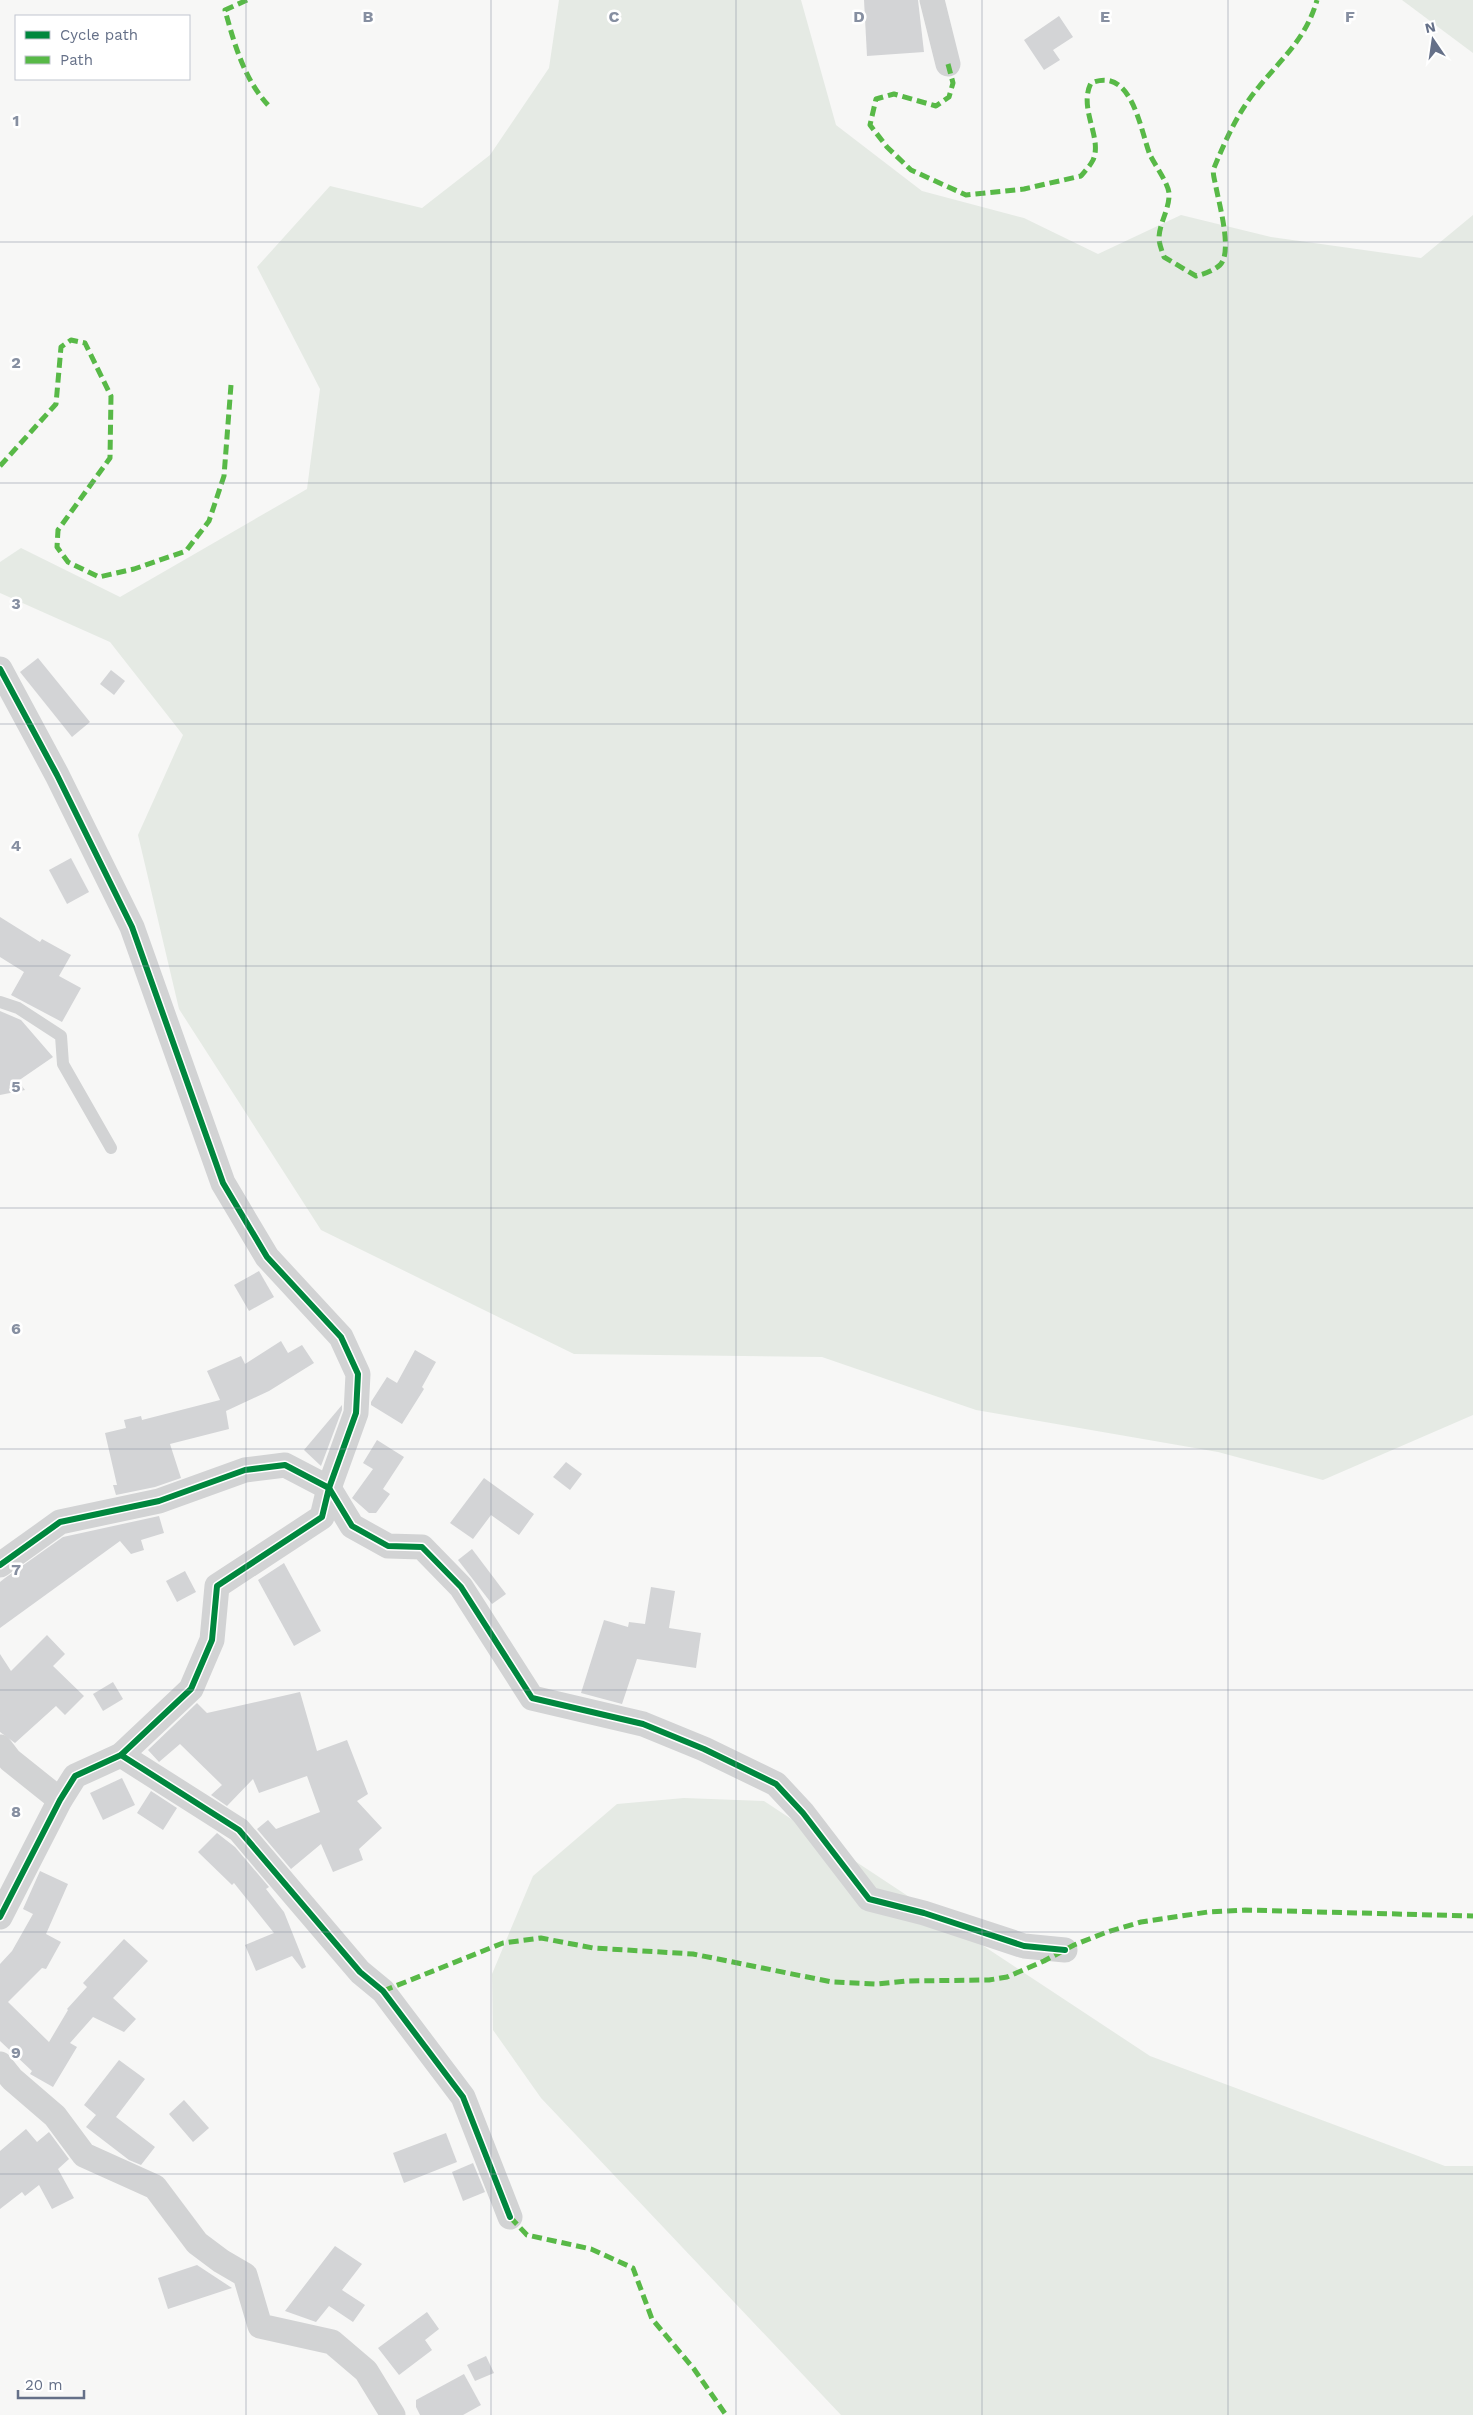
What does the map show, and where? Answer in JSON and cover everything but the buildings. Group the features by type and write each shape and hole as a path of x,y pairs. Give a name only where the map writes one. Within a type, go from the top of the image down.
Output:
{"street":[{"path":"932,0 948,64"},
{"path":"0,669 57,775 132,927 222,1183 267,1257 340,1337 358,1374 356,1413 329,1488 322,1517 217,1586 212,1640 191,1689 122,1755 75,1776 60,1800 0,1917"},
{"path":"0,1565 60,1522 160,1501 245,1470 285,1465 329,1488 352,1526 388,1546 422,1547 461,1587 532,1698 643,1724 704,1749 776,1784 803,1813 870,1899 924,1913 1024,1946 1065,1950"},
{"path":"0,1747 10,1760 60,1800"},
{"path":"122,1755 239,1830 360,1972 384,1991 463,2097 510,2218"},
{"path":"0,2064 12,2079 55,2116 84,2155 155,2187 197,2243 221,2262 245,2275 260,2326 332,2342 366,2371 383,2412"}],"lane":[{"path":"0,1002 18,1008 61,1036 63,1064 111,1148"}],"shaded area":[{"path":"559,0 801,0 836,125 922,191 1024,218 1098,254 1181,215 1271,237 1421,258 1473,215 1473,1415 1323,1480 1218,1452 976,1410 822,1357 574,1354 321,1230 179,1009 138,835 183,735 110,642 0,593 0,562 21,548 120,597 307,489 320,389 257,267 330,186 422,208 490,155 549,68"},
{"path":"1402,0 1473,0 1473,53"},
{"path":"684,1798 764,1801 1150,2056 1445,2166 1473,2166 1473,2415 841,2415 541,2098 493,2030 492,1974 533,1876 617,1804"}],"marked path":[{"path":"247,0 225,10 236,48 246,72 252,84 268,105"},
{"path":"948,64 953,83 949,97 936,106 894,94 876,99 870,125 887,147 911,170 966,195 1024,189 1081,176 1092,162 1095,151 1087,103 1091,83 1105,80 1116,83 1125,91 1132,103 1150,155 1168,189 1169,199 1159,238 1164,257 1196,276 1214,269 1224,259 1224,227 1213,172 1223,147 1233,126 1251,97 1300,37 1307,26 1317,0"},
{"path":"0,466 56,404 61,347 71,340 85,343 111,396 110,458 58,530 57,547 68,562 99,577 134,569 186,551 209,521 224,476 231,385"},
{"path":"383,1991 503,1943 541,1938 593,1948 693,1954 832,1982 877,1984 906,1981 989,1980 1007,1977 1044,1961 1074,1945 1107,1932 1141,1922 1208,1912 1245,1910 1473,1916"},
{"path":"510,2217 527,2235 591,2249 633,2268 652,2319 694,2369 726,2415"}],"cycle path":[{"path":"0,669 57,775 132,927 223,1183 267,1257 341,1337 358,1374 356,1413 329,1488 322,1517 217,1586 212,1640 191,1689 121,1755 75,1776 60,1800 0,1917"},
{"path":"0,1565 60,1522 159,1501 245,1470 285,1465 329,1488 352,1526 388,1546 422,1547 461,1587 532,1698 643,1724 704,1749 776,1784 803,1813 869,1899 924,1913 1024,1946 1065,1950"},
{"path":"121,1755 239,1830 360,1972 383,1991 463,2097 510,2217"}]}
